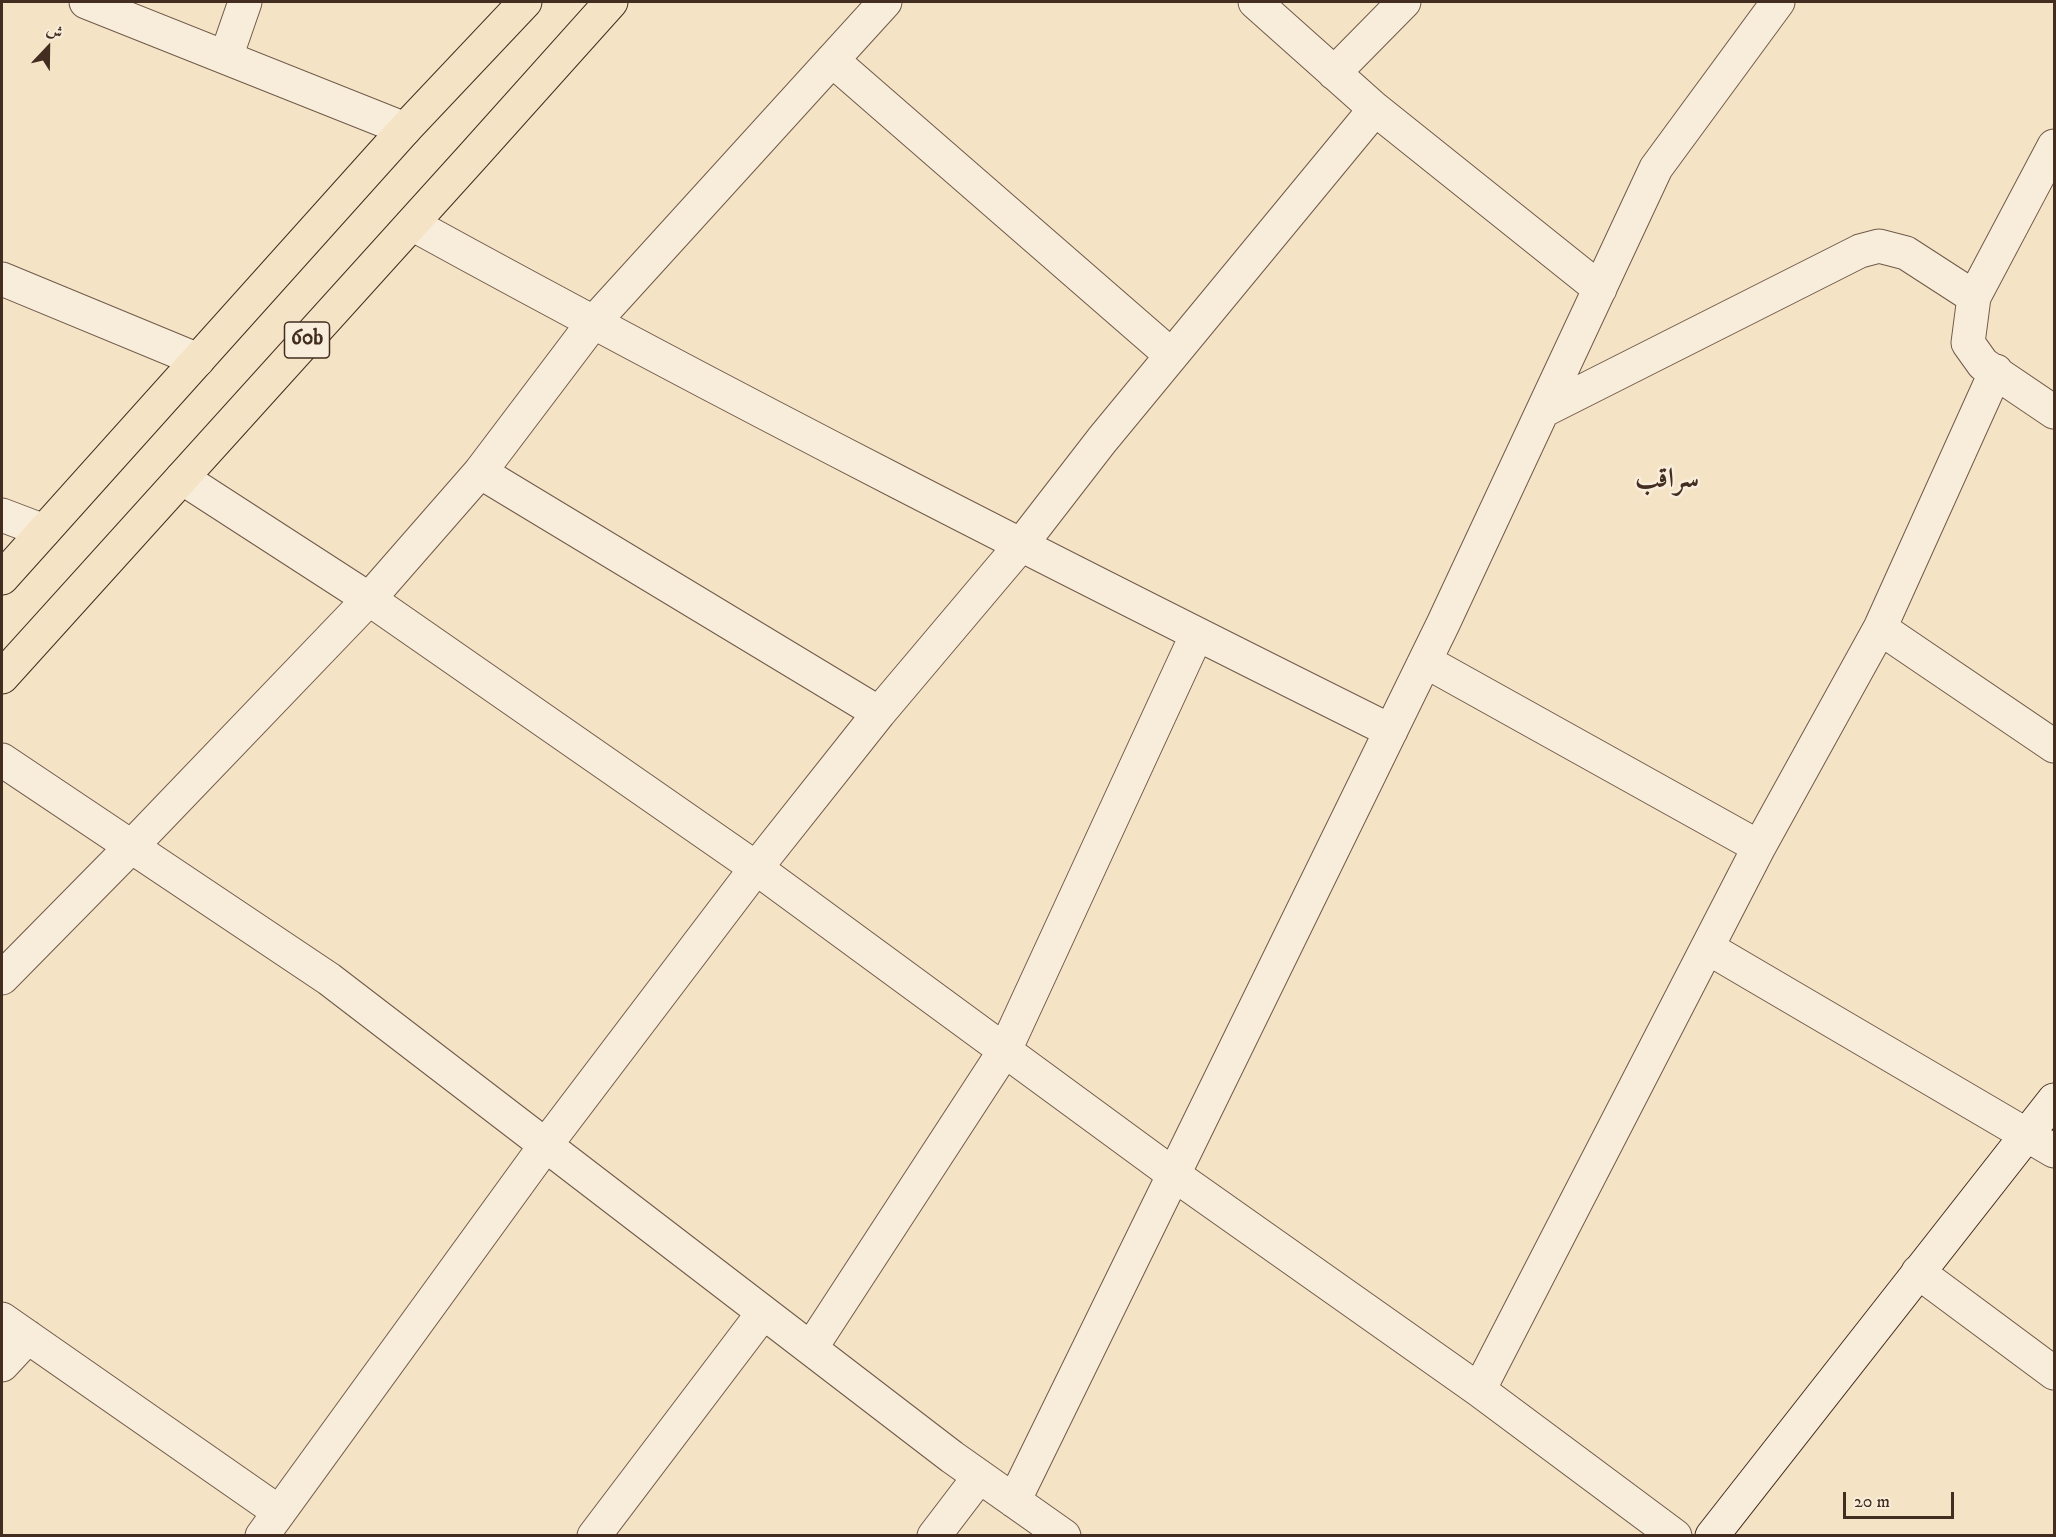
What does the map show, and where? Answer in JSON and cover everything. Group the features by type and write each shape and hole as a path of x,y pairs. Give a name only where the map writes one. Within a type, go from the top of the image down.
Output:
{"main road":[{"path":"2,578 405,129 525,2"},
{"name":"60b","path":"2,677 611,2"}],"street":[{"path":"86,2 405,129"},
{"path":"226,57 244,2"},
{"path":"2,978 369,599 480,472 592,324 885,2"},
{"path":"1255,2 1374,109 1600,289"},
{"path":"1334,73 1404,2"},
{"path":"1014,1501 1425,661 1656,168 1778,2"},
{"path":"832,60 1171,355"},
{"path":"2,1319 271,1524 545,1146 756,868 879,713 1020,546 1102,440 1374,109"},
{"path":"2055,146 1974,297 1968,343 1983,364 2055,412"},
{"path":"412,224 592,324 1020,546 1391,730"},
{"path":"1543,411 1860,250 1879,246 1906,253 1974,297"},
{"path":"2,279 198,360"},
{"path":"1479,1390 1760,847 1880,628 1996,371"},
{"path":"480,472 879,713"},
{"path":"182,478 369,599 756,868 1173,1174 1479,1390 1675,1536"},
{"path":"2,515 44,531"},
{"path":"1880,628 2055,746"},
{"path":"811,1348 1005,1050 1197,634"},
{"path":"1425,661 1760,847"},
{"path":"2,760 329,979 979,1477 1064,1536"},
{"path":"1708,948 2055,1151"},
{"path":"1712,1536 2055,1100"},
{"path":"1918,1272 2055,1373"},
{"path":"594,1536 763,1312"},
{"path":"2,1365 28,1337"},
{"path":"934,1536 979,1477"}],"district":[{"name":"سراقب","path":"1667,481"}]}
